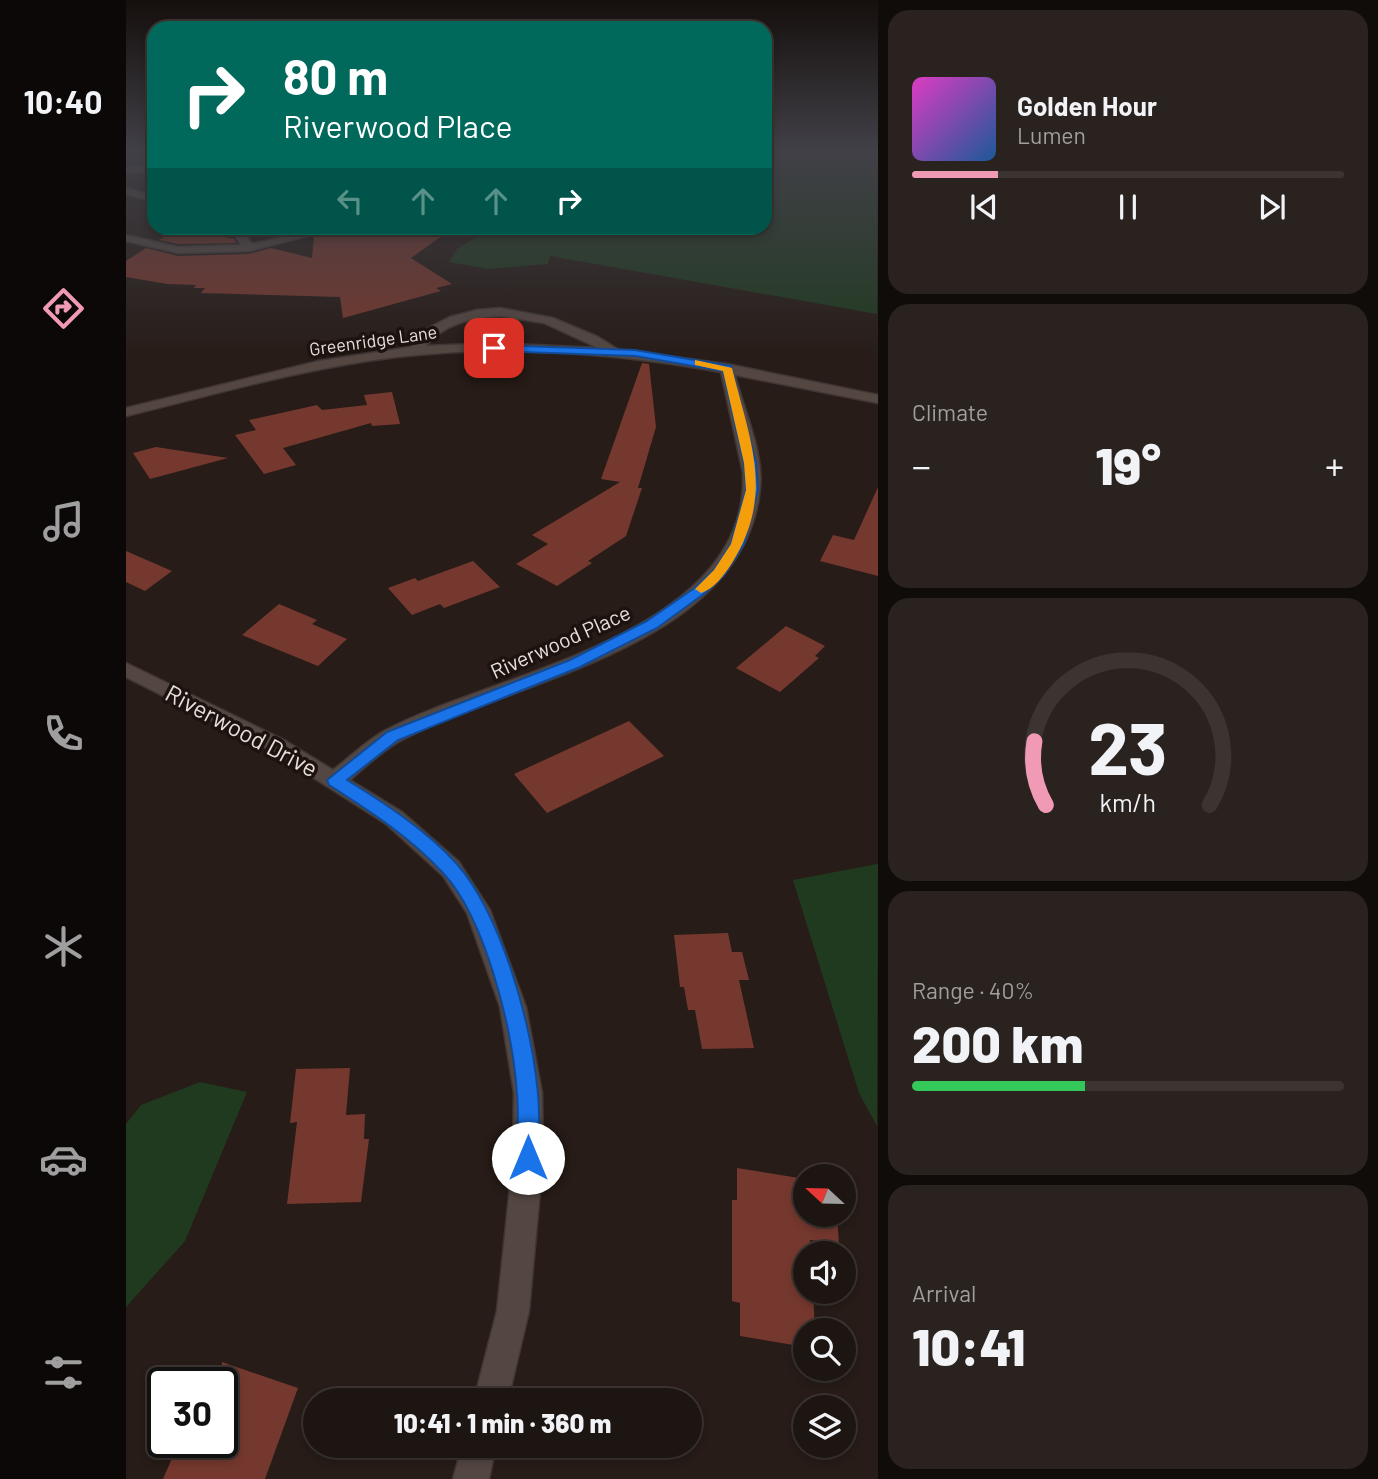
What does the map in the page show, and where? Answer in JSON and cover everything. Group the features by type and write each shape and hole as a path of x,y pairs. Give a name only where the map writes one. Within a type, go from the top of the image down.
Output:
{"street":[{"path":"240,235 248,248"},
{"path":"126,238 178,250 248,248 303,235"},
{"path":"415,351 431,331 454,321 509,313 569,326 614,352"},
{"name":"Greenridge Lane","path":"126,412 318,366 415,351 536,348 614,352 727,368 877,399"},
{"name":"Riverwood Place","path":"335,780 392,736 575,663 652,625 701,590 719,572 737,544 752,490 750,463 727,368"},
{"name":"Riverwood Drive","path":"126,669 277,745 394,818 451,869 478,910 513,1007 528,1093 528,1158 513,1311 494,1388"},
{"path":"471,1479 476,1458"}],"green space":[{"path":"772,220 877,220 877,314 550,256 548,264 488,269 449,262 457,249 479,235 772,235"},
{"path":"878,864 877,1126 859,1093 793,880"},
{"path":"200,1082 247,1092 185,1241 126,1307 126,1124 141,1105"}],"building":[{"path":"167,235 214,235 234,239 236,243 178,244 159,240"},
{"path":"443,235 411,258 452,284 436,288 441,291 343,318 340,297 201,293 205,288 194,288 196,285 167,284 126,277 126,261 146,248 178,256 249,254 271,248 312,258 314,237"},
{"path":"642,363 649,364 656,427 638,488 642,488 626,536 557,586 516,564 548,544 532,535 620,482 601,479"},
{"path":"392,392 400,424 372,426 371,423 283,448 296,465 264,474 235,435 256,430 249,420 317,405 322,410 367,405 364,395"},
{"path":"156,447 228,458 150,479 133,453"},
{"path":"878,487 878,576 820,561 833,535 854,540"},
{"path":"126,551 172,571 145,591 126,582"},
{"path":"473,561 500,587 444,608 440,604 412,615 388,588 415,578 418,581"},
{"path":"279,604 317,620 312,624 347,639 318,666 242,635"},
{"path":"786,626 825,646 815,656 819,658 780,692 736,668"},
{"path":"629,721 664,756 547,813 514,774"},
{"path":"728,933 732,952 742,952 749,980 739,980 754,1048 702,1049 695,1010 688,1010 684,987 680,987 674,935"},
{"path":"350,1068 346,1115 365,1114 364,1139 369,1139 361,1202 287,1204 297,1122 290,1123 296,1069"},
{"path":"737,1168 793,1177 793,1227 838,1227 839,1241 793,1241 793,1304 814,1304 814,1318 793,1318 793,1345 740,1336 740,1303 732,1301 732,1200 737,1200"},
{"path":"222,1362 237,1367 222,1367"},
{"path":"238,1367 298,1388 265,1479 163,1479 172,1458 238,1458"}],"slow traffic":[{"path":"698,363 727,368 750,463 752,490 737,544 719,572 701,589"}],"route":[{"path":"494,348 635,353 727,368 750,463 752,490 745,523 728,560 701,590 652,625 575,663 392,736 335,780 394,818 451,869 478,910 513,1007 528,1093 528,1158"}]}
